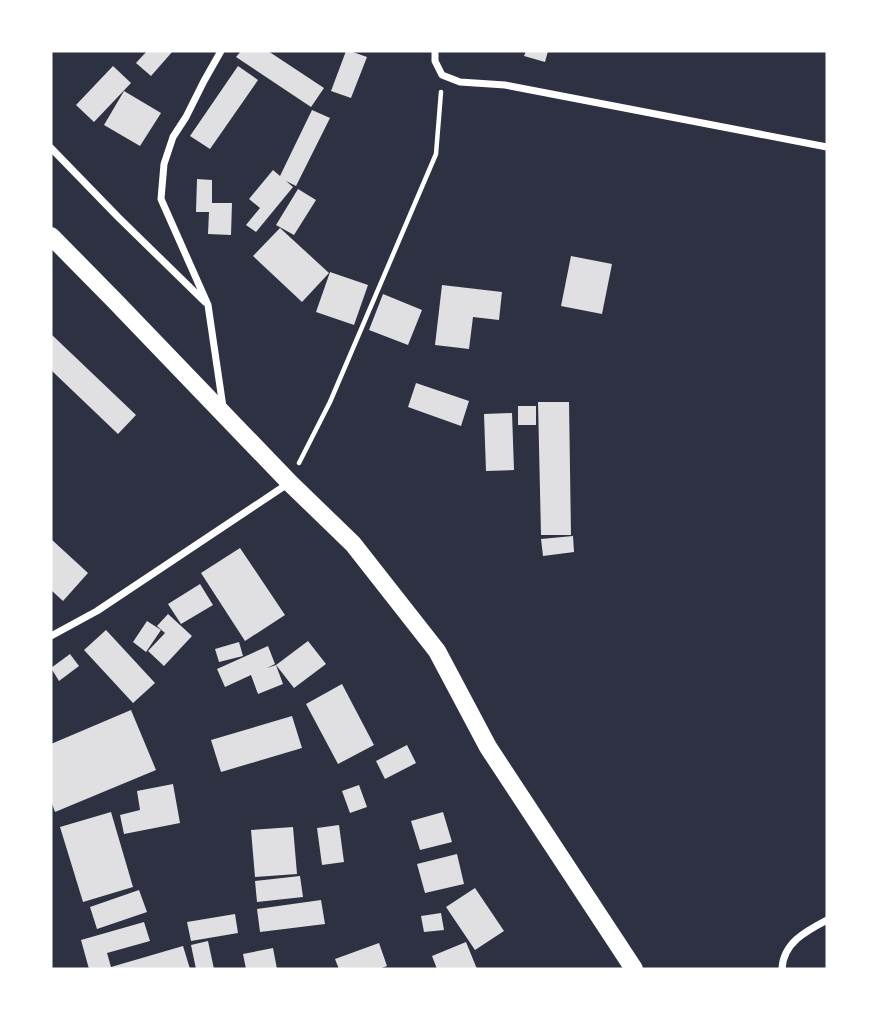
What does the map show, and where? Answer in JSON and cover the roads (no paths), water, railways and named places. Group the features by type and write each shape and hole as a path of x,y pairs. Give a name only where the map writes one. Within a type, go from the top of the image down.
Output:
{"main road":[{"path":"51,236 290,483 353,544 437,651 488,747 634,969"}],"street":[{"path":"221,51 173,136 164,164 162,199 208,305 223,413"},
{"path":"436,51 435,61 442,75 460,82 505,85 827,147"},
{"path":"51,148 208,305"},
{"path":"51,636 97,611 290,483"},
{"path":"782,969 782,961 792,942 827,920"}]}
